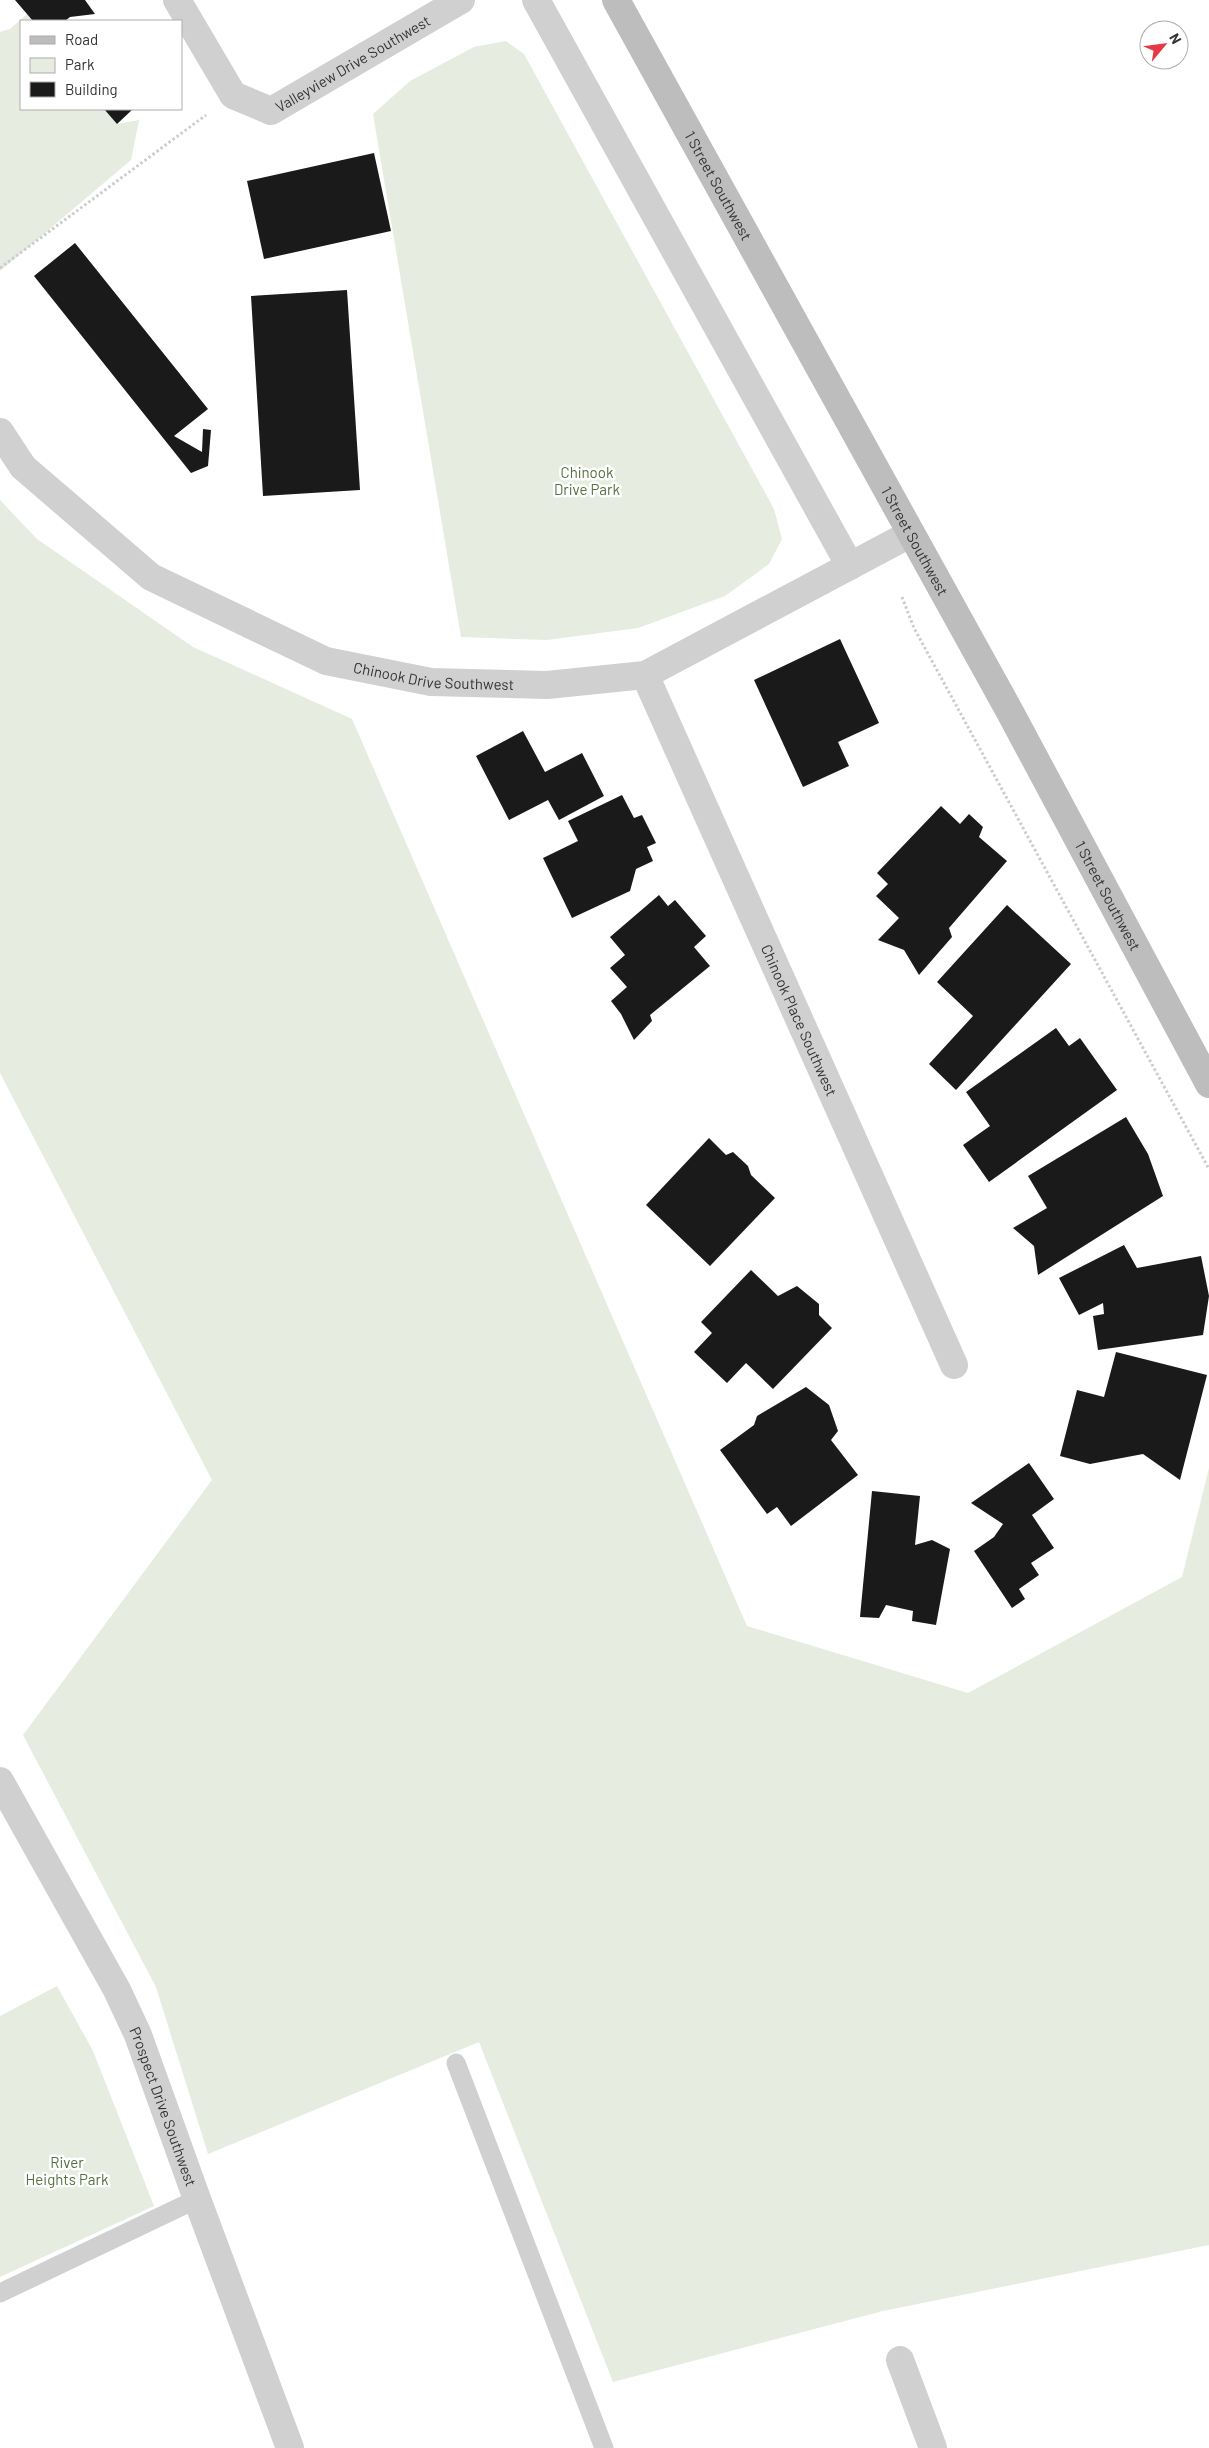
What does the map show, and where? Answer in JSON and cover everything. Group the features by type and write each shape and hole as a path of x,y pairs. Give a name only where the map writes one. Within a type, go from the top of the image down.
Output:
{"street":[{"path":"177,0 233,95"},
{"name":"Valleyview Drive Southwest","path":"233,95 271,111 461,0"},
{"path":"536,0 850,566"},
{"name":"1 Street Southwest","path":"616,0 1010,712 1209,1084"},
{"name":"Chinook Drive Southwest","path":"0,432 23,466 151,577 326,661 431,682 547,685 644,675 910,534"},
{"name":"Chinook Place Southwest","path":"644,675 954,1364"},
{"name":"Prospect Drive Southwest","path":"0,1781 117,1990 138,2035 196,2199 290,2448"},
{"path":"900,2360 933,2448"}],"lane":[{"path":"456,2063 604,2448"},
{"path":"0,2293 196,2199"}],"path":[{"path":"0,268 233,95"},
{"path":"902,597 914,628 1209,1170"}],"green space":[{"path":"27,14 32,20 20,20"},
{"path":"20,20 20,110 105,110 117,124 139,120 131,160 0,271 0,32 10,29"},
{"name":"Chinook Drive Park","path":"506,41 524,54 774,509 782,539 769,564 725,596 638,628 547,640 461,637 373,114 410,81 474,47"},
{"path":"0,500 37,539 193,647 352,719 747,1626 968,1693 1182,1577 1209,1468 1209,2245 883,2311 613,2382 479,2042 208,2154 156,1987 23,1735 212,1480 0,1073"},
{"name":"River Heights Park","path":"57,1986 93,2051 154,2206 0,2277 0,2016"}],"building":[{"path":"15,0 85,0 95,14 70,17 66,20 32,20"},
{"path":"105,110 132,110 117,124"},
{"path":"374,153 391,231 264,259 247,181"},
{"path":"75,243 208,409 174,436 202,452 203,429 211,430 208,466 191,473 34,276"},
{"path":"347,290 360,490 263,496 251,296"},
{"path":"840,639 879,723 838,742 849,766 803,787 754,680"},
{"path":"523,731 545,772 582,753 604,796 559,820 548,800 509,820 476,756"},
{"path":"622,795 634,818 642,815 656,843 647,847 653,861 636,869 630,891 572,918 543,858 578,841 568,821"},
{"path":"941,806 960,824 969,814 983,827 979,837 1007,861 949,928 952,937 919,975 904,950 878,940 899,918 876,896 888,884 877,873"},
{"path":"659,895 668,906 675,900 706,936 694,947 710,966 650,1015 652,1021 634,1040 621,1014 611,1001 627,987 610,968 625,955 610,937"},
{"path":"1007,905 1071,964 956,1090 929,1064 973,1016 937,982"},
{"path":"1056,1028 1069,1046 1080,1038 1117,1090 989,1182 963,1145 990,1126 966,1092"},
{"path":"1126,1117 1148,1154 1163,1196 1038,1275 1034,1246 1013,1228 1047,1208 1028,1176"},
{"path":"709,1138 726,1155 733,1152 748,1166 751,1175 775,1198 710,1266 646,1205"},
{"path":"1124,1245 1137,1268 1201,1256 1209,1296 1203,1335 1098,1350 1093,1316 1104,1314 1103,1303 1079,1315 1059,1278"},
{"path":"751,1270 778,1296 797,1286 819,1304 819,1315 832,1328 773,1389 746,1363 727,1383 694,1352 712,1333 701,1322"},
{"path":"1116,1352 1207,1375 1180,1480 1143,1454 1090,1464 1060,1456 1077,1390 1104,1397"},
{"path":"806,1387 829,1405 838,1431 831,1440 858,1475 791,1526 777,1507 767,1514 720,1450 754,1425 757,1416"},
{"path":"1029,1463 1054,1499 1032,1515 1054,1548 1031,1563 1039,1575 1019,1589 1025,1599 1012,1608 974,1551 994,1537 1003,1524 971,1503"},
{"path":"872,1491 920,1496 915,1545 932,1540 950,1549 936,1625 912,1621 913,1611 886,1605 879,1618 860,1617"}]}
